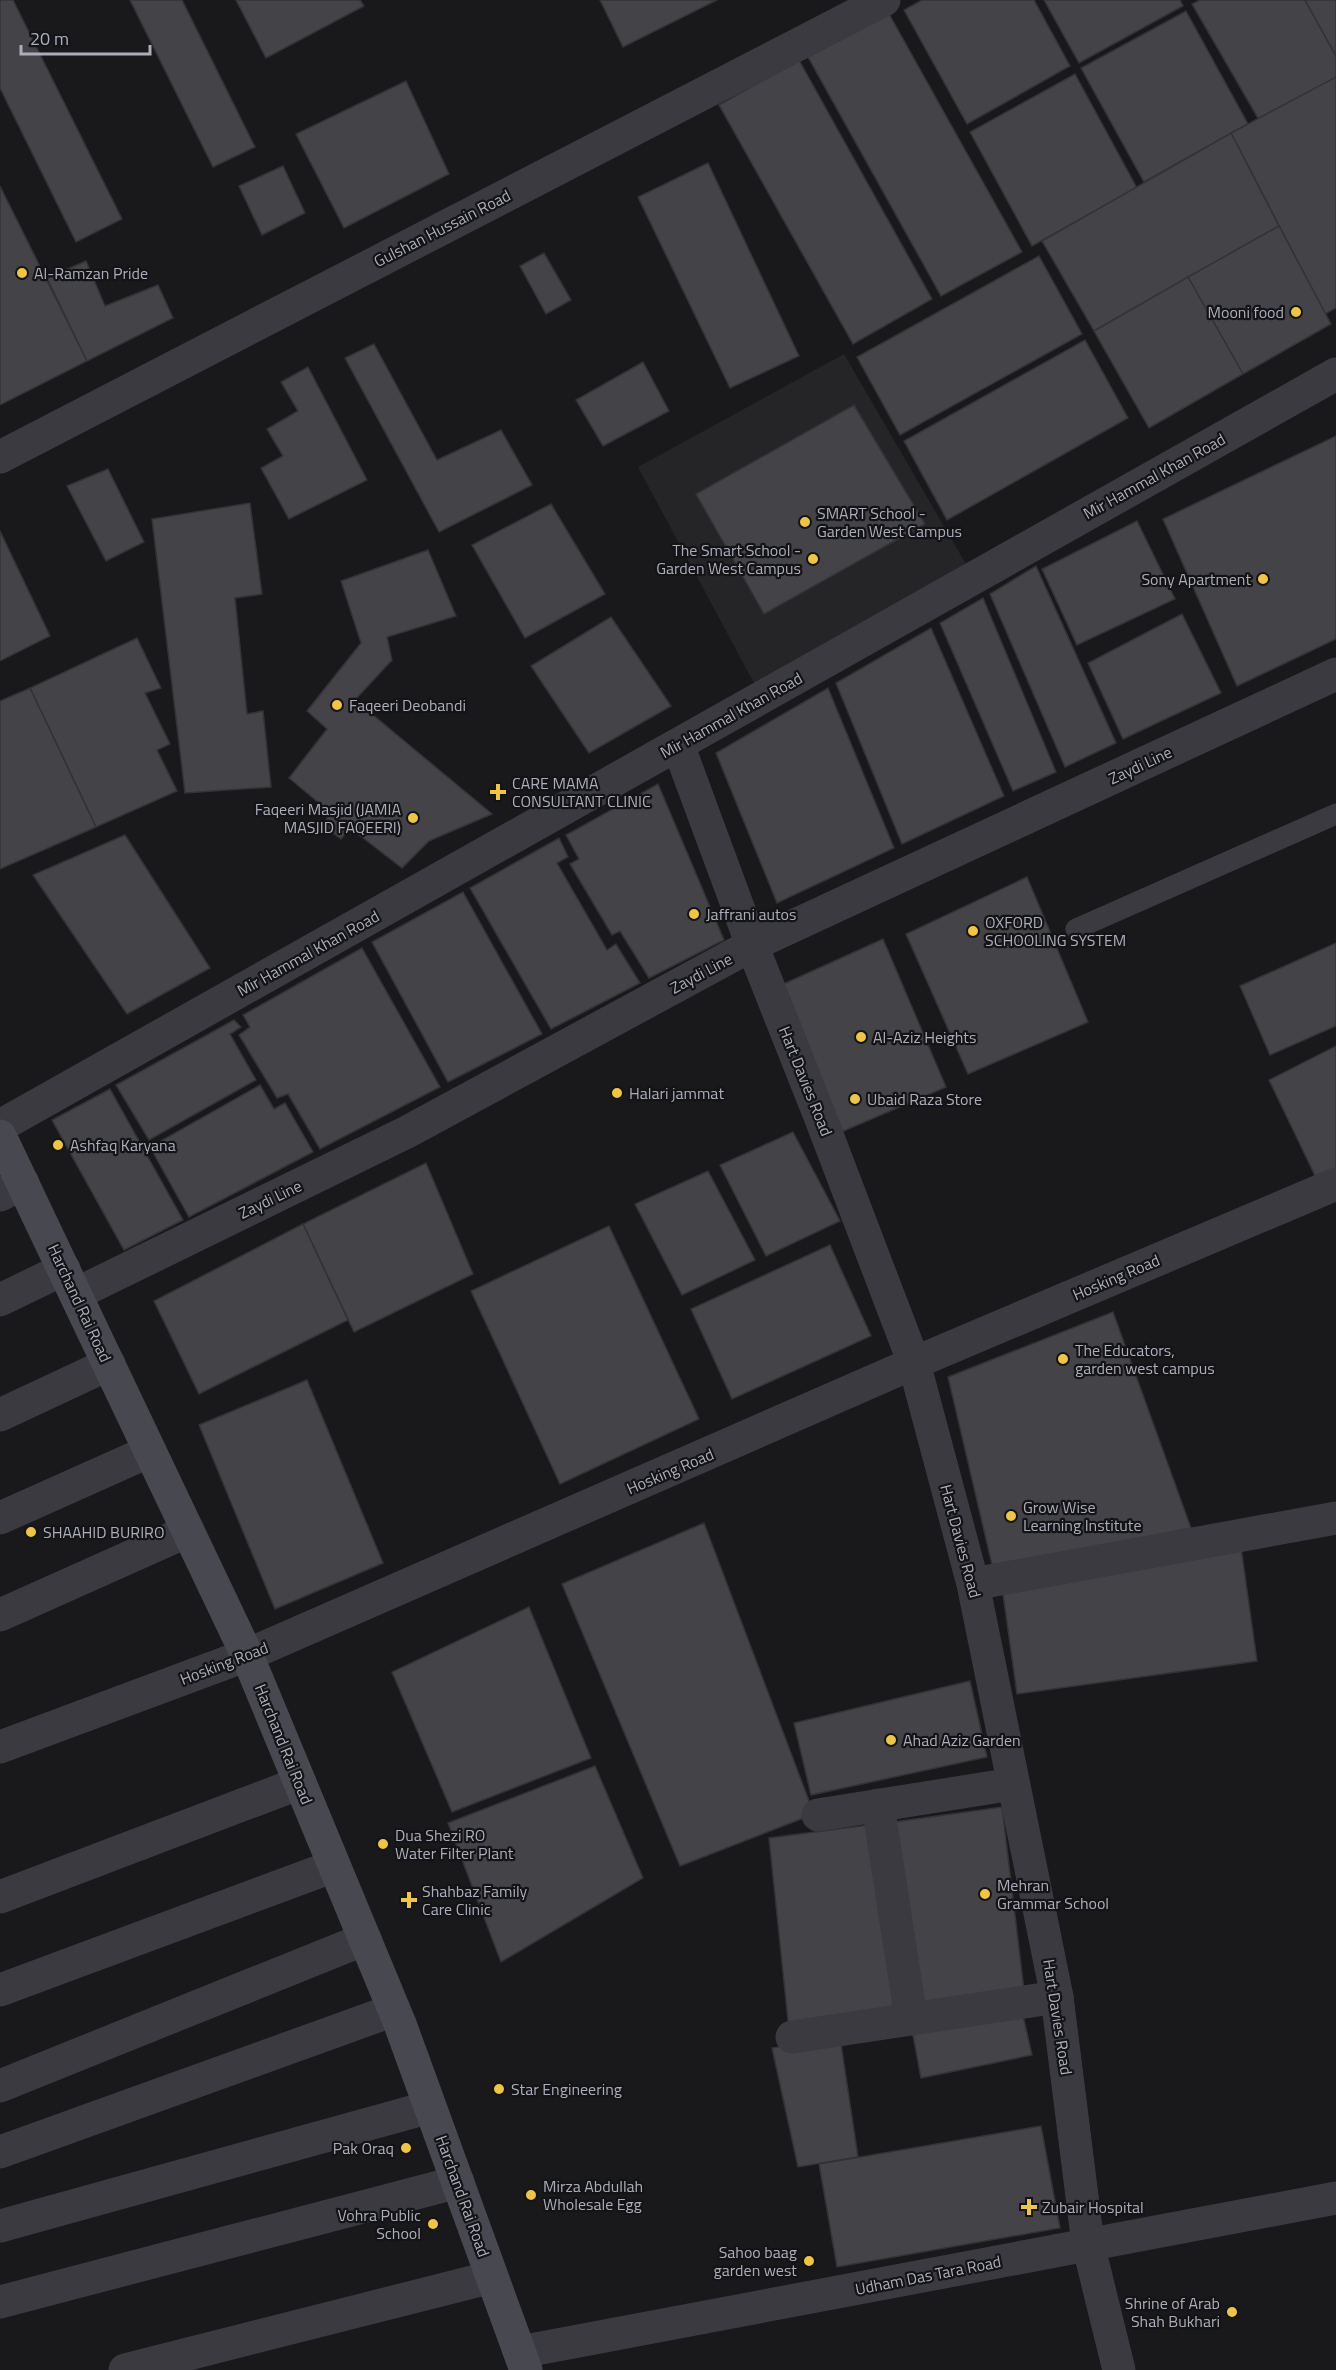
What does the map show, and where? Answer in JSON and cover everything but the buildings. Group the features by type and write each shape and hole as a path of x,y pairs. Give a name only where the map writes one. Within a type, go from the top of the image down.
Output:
{"main road":[{"name":"Harchand Rai Road","path":"0,1136 12,1189 70,1282 248,1655 394,2010 523,2361"}],"street":[{"name":"Gulshan Hussain Road","path":"0,457 884,0"},
{"name":"Mir Hammal Khan Road","path":"0,1126 1336,374"},
{"name":"Zaydi Line","path":"0,1300 70,1282 407,1132 752,945 1336,674"},
{"name":"Hart Davies Road","path":"678,745 752,945 914,1363 973,1584 1057,1997 1088,2244 1119,2370"},
{"name":"Hosking Road","path":"0,1747 248,1655 734,1444 914,1363 1336,1185"},
{"path":"0,1415 109,1364"},
{"path":"0,1518 150,1451"},
{"path":"973,1584 1336,1518"},
{"path":"0,1615 188,1532"},
{"path":"0,1897 300,1783"},
{"path":"818,1815 1013,1784"},
{"path":"879,1805 911,2018"},
{"path":"0,1990 334,1866"},
{"path":"0,2086 365,1939"},
{"path":"792,2037 1057,1997"},
{"path":"0,2152 394,2010"},
{"path":"0,2226 430,2107"},
{"path":"0,2302 458,2182"},
{"name":"Udham Das Tara Road","path":"523,2361 1088,2244 1336,2198"},
{"path":"125,2370 492,2277"}],"lane":[{"path":"1076,929 1336,814"}],"shaded area":[{"name":"SMART School - Garden West Campus","path":"844,354 974,578 762,698 638,467"}],"place":[{"name":"Al-Ramzan Pride","path":"22,273"},
{"name":"Mooni food","path":"1296,312"},
{"name":"SMART School - Garden West Campus","path":"805,522"},
{"name":"The Smart School - Garden West Campus","path":"813,559"},
{"name":"Sony Apartment","path":"1263,579"},
{"name":"Faqeeri Deobandi","path":"337,705"},
{"name":"CARE MAMA CONSULTANT CLINIC","path":"498,792"},
{"name":"Faqeeri Masjid (JAMIA MASJID FAQEERI)","path":"413,818"},
{"name":"Jaffrani autos","path":"694,914"},
{"name":"OXFORD SCHOOLING SYSTEM","path":"973,931"},
{"name":"Al-Aziz Heights","path":"861,1037"},
{"name":"Halari jammat","path":"617,1093"},
{"name":"Ubaid Raza Store","path":"855,1099"},
{"name":"Ashfaq Karyana","path":"58,1145"},
{"name":"The Educators, garden west campus","path":"1063,1359"},
{"name":"Grow Wise Learning Institute","path":"1011,1516"},
{"name":"SHAAHID BURIRO","path":"31,1532"},
{"name":"Ahad Aziz Garden","path":"891,1740"},
{"name":"Dua Shezi RO Water Filter Plant","path":"383,1844"},
{"name":"Mehran Grammar School","path":"985,1894"},
{"name":"Shahbaz Family Care Clinic","path":"409,1900"},
{"name":"Star Engineering","path":"499,2089"},
{"name":"Pak Oraq","path":"406,2148"},
{"name":"Mirza Abdullah Wholesale Egg","path":"531,2195"},
{"name":"Zubair Hospital","path":"1029,2207"},
{"name":"Vohra Public School","path":"433,2224"},
{"name":"Sahoo baag garden west","path":"809,2261"},
{"name":"Shrine of Arab Shah Bukhari","path":"1232,2312"}]}
